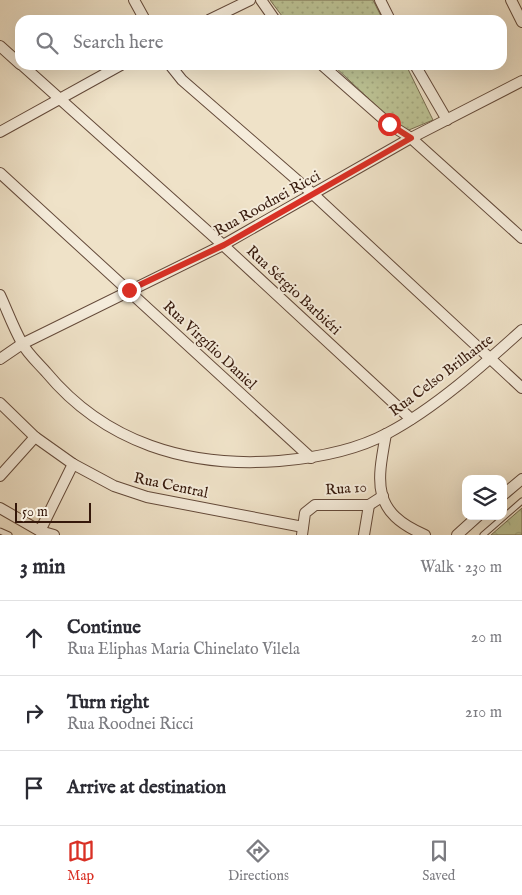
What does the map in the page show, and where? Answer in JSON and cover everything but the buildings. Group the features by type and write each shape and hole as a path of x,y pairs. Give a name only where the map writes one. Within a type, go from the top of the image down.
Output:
{"street":[{"path":"134,0 142,15"},
{"path":"219,15 250,0"},
{"path":"261,0 272,15"},
{"path":"380,0 388,15"},
{"path":"511,0 522,22"},
{"name":"Rua Sérgio Barbiéri","path":"0,46 15,59"},
{"name":"Rua Sérgio Barbiéri","path":"28,70 224,245 411,419"},
{"path":"0,132 112,70"},
{"path":"174,70 182,80 313,194 522,388"},
{"path":"328,70 389,124 411,138 522,238"},
{"path":"418,70 447,120"},
{"name":"Rua Roodnei Ricci","path":"0,359 22,344 224,245 411,138 522,81"},
{"name":"Rua Virgílio Daniel","path":"0,173 311,458"},
{"name":"Rua Celso Brilhante","path":"0,295 22,344 58,387 95,418 132,440 169,453 212,461 263,462 311,458 341,450 386,434 411,419 490,359 522,330"},
{"name":"Rua Central","path":"0,403 34,437 73,464 114,486 147,498 302,531"},
{"path":"386,434 379,472 379,488 396,519 425,535"},
{"path":"0,476 34,437"},
{"path":"40,531 73,464"},
{"path":"507,492 522,479"},
{"name":"Rua 10","path":"302,531 305,513 314,505 369,505 383,496"},
{"path":"364,535 369,505"},
{"path":"0,508 40,531 54,535"},
{"path":"457,535 474,520"}],"lane":[{"path":"483,535 522,501"},
{"path":"0,531 9,535"}],"green space":[{"path":"270,0 373,0 380,15 281,15"},
{"path":"338,70 408,70 433,120 404,132"},
{"path":"522,508 522,535 491,535"}],"route":[{"path":"129,290 224,245 411,138 389,124"}]}
